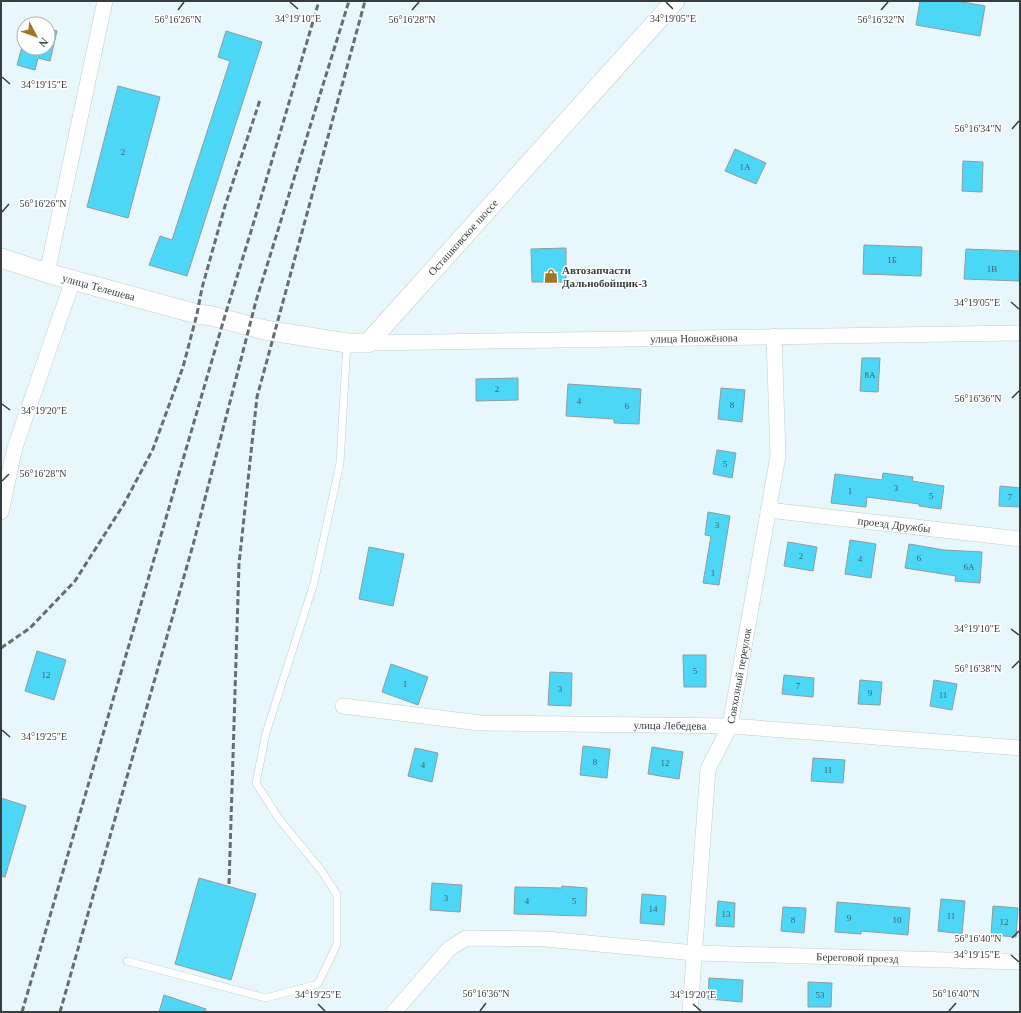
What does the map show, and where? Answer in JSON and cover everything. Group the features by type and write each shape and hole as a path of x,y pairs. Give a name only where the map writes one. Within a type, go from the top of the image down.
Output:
{"street":[{"path":"47,273 105,1"},
{"name":"Осташковское шоссе","path":"368,343 674,1"},
{"name":"улица Телешева","path":"1,258 47,273 197,314 212,316 265,330 347,343"},
{"path":"1,512 15,447 73,280"},
{"name":"улица Новожёнова","path":"368,343 1020,333"},
{"name":"Совхозный переулок","path":"690,1012 708,769 730,726 778,456 774,336"},
{"path":"347,343 368,343"},
{"name":"проезд Дружбы","path":"768,510 1020,539"},
{"name":"улица Лебедева","path":"344,706 480,723 730,726 1020,748"},
{"name":"Береговой проезд","path":"394,1012 449,949 466,938 545,939 695,953 1020,962"}],"lane":[{"path":"127,961 266,998 318,984 337,944 337,895 321,870 279,819 256,784 266,732 314,583 340,463 347,343"}],"building":[{"path":"920,1 957,1 985,6 980,36 916,25"},
{"path":"226,31 262,42 187,276 149,265 160,236 172,240 230,61 218,57"},
{"path":"19,56 51,56 50,61 38,58 35,70 17,65"},
{"path":"118,86 160,97 128,218 87,207"},
{"path":"735,149 766,163 756,184 725,171"},
{"path":"963,161 983,162 982,192 962,191"},
{"path":"864,245 922,247 921,276 863,274"},
{"path":"566,248 566,282 532,282 531,249"},
{"path":"966,249 1020,251 1019,281 964,279"},
{"path":"862,358 880,358 878,392 860,391"},
{"path":"518,378 518,400 476,401 476,379"},
{"path":"568,384 641,389 639,424 614,423 614,419 566,416"},
{"path":"721,388 745,390 742,422 718,419"},
{"path":"717,450 736,453 732,478 713,474"},
{"path":"883,473 913,477 912,481 944,486 941,509 919,506 919,504 867,497 866,507 831,503 835,474 882,480"},
{"path":"1000,486 1020,488 1020,507 999,506"},
{"path":"708,512 730,516 719,585 703,583 711,536 705,535"},
{"path":"850,540 876,544 871,578 845,574"},
{"path":"788,542 817,547 813,571 784,566"},
{"path":"909,544 944,550 982,552 980,583 955,581 956,576 905,568"},
{"path":"369,547 404,554 393,606 359,599"},
{"path":"37,651 66,660 54,700 25,691"},
{"path":"683,655 706,655 706,687 684,687"},
{"path":"391,664 428,677 418,705 382,692"},
{"path":"550,672 572,673 571,706 548,705"},
{"path":"784,675 814,678 813,697 782,694"},
{"path":"860,680 882,682 880,705 858,704"},
{"path":"934,680 957,684 952,710 930,706"},
{"path":"583,746 610,749 607,778 580,775"},
{"path":"652,747 683,752 679,779 648,774"},
{"path":"415,748 438,753 432,782 408,776"},
{"path":"813,758 845,760 843,783 811,781"},
{"path":"1,798 26,806 5,877 1,876"},
{"path":"199,878 256,894 231,980 175,964"},
{"path":"432,883 462,885 460,912 430,910"},
{"path":"562,886 587,888 586,916 514,914 515,887 562,888"},
{"path":"642,894 666,896 664,925 640,923"},
{"path":"941,899 965,901 962,934 938,931"},
{"path":"718,901 735,903 734,927 716,926"},
{"path":"837,902 910,908 908,935 861,931 861,934 835,932"},
{"path":"993,906 1018,908 1016,937 991,935"},
{"path":"783,907 806,908 804,933 781,931"},
{"path":"709,978 743,980 742,1002 708,999"},
{"path":"808,982 832,983 831,1007 808,1007"},
{"path":"164,995 206,1009 205,1012 159,1012"}],"railway":[{"path":"22,1012 224,319 319,1"},
{"path":"60,1012 193,545 256,301 349,1"},
{"path":"229,884 239,564 257,397 365,1"},
{"path":"1,648 30,628 75,581 124,504 153,449 183,367 197,314 202,288 225,206 260,100"}],"place":[{"name":"Автозапчасти Дальнобойщик-3","path":"551,276"}]}
